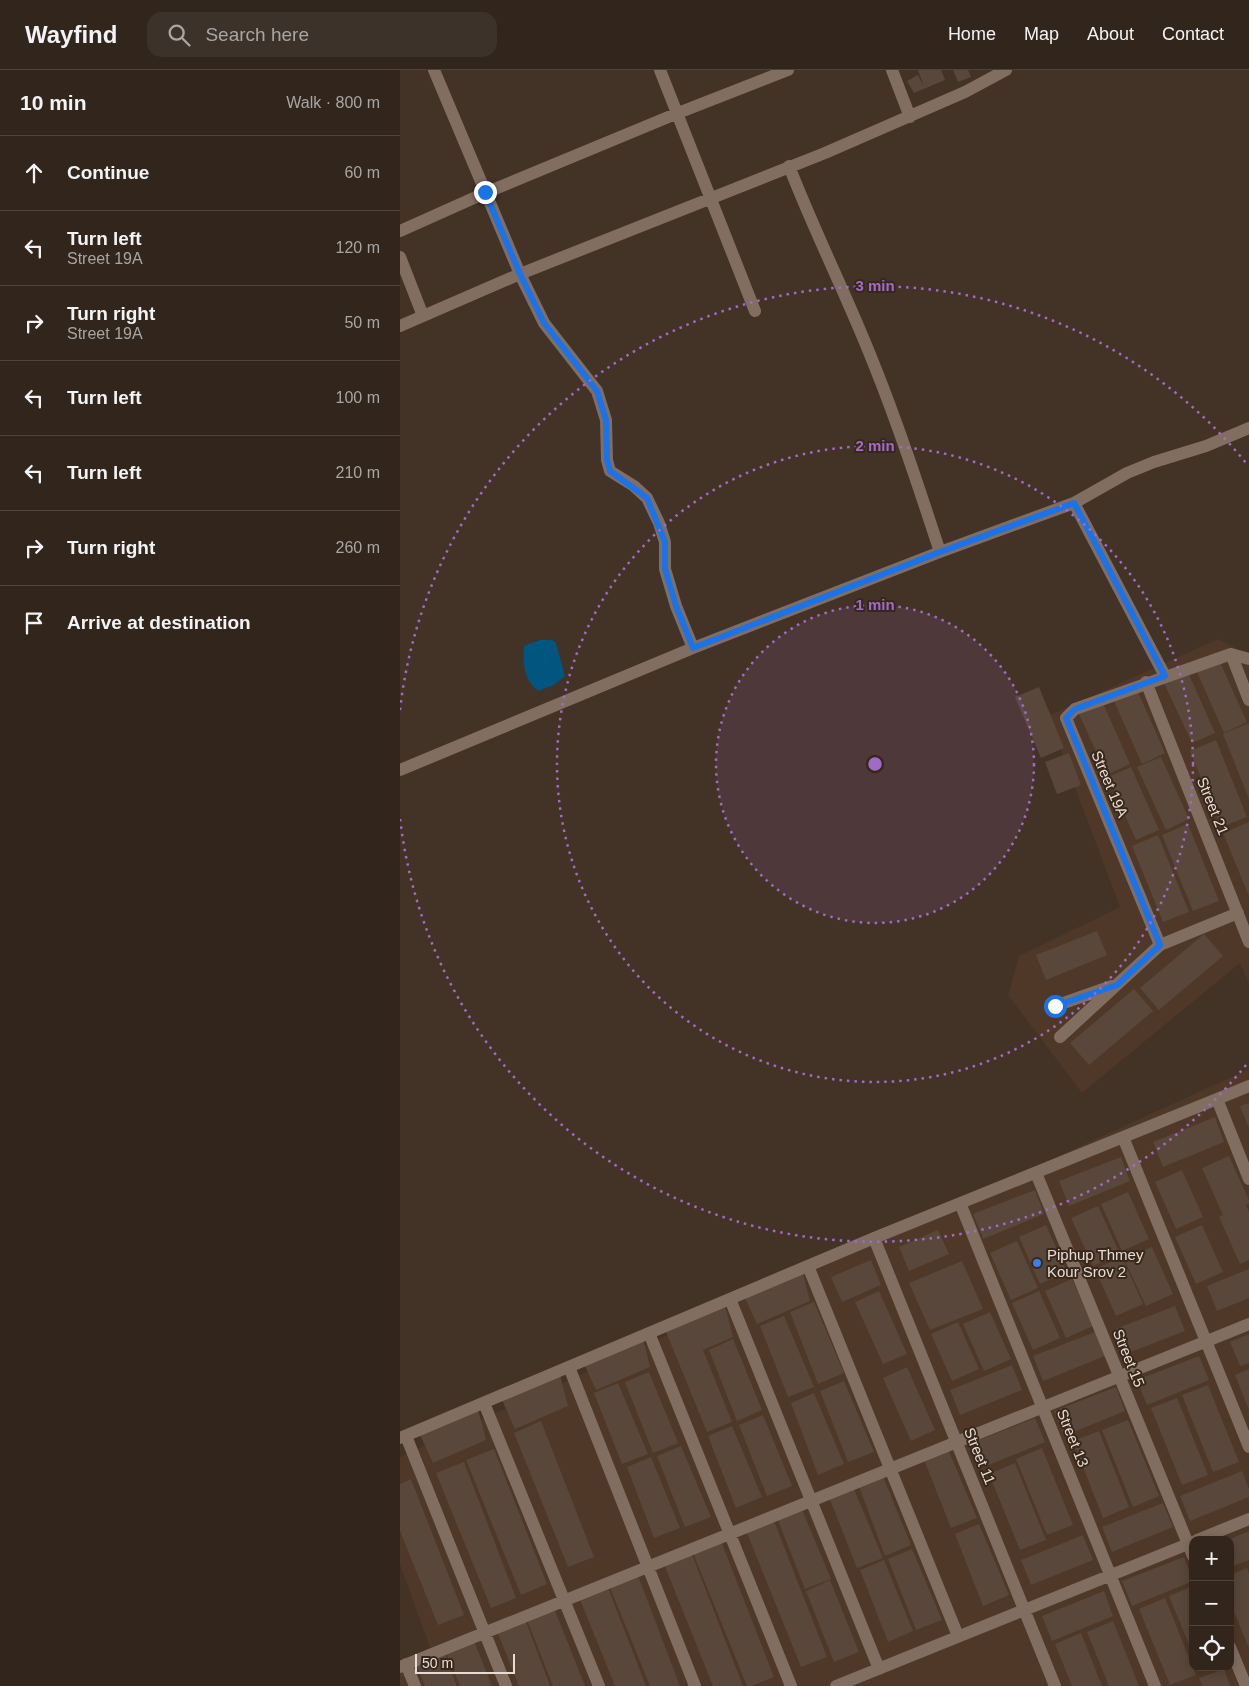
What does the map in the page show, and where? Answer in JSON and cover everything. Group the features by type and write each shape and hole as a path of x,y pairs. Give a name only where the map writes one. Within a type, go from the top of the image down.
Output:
{"street":[{"path":"434,70 520,274 544,323 597,391 606,420 607,460 610,471 647,498 665,542 665,569 670,588 693,648"},
{"path":"660,70 755,311"},
{"path":"400,231 485,192 788,70"},
{"path":"892,70 910,117"},
{"path":"400,326 520,274 910,117 965,92 1006,70"},
{"path":"790,166 808,216 872,359 898,424 940,552"},
{"path":"400,257 423,316"},
{"path":"400,770 693,648 940,552 1074,503 1127,473 1154,462 1206,446 1249,428"},
{"path":"1074,503 1165,676"},
{"path":"1231,654 1249,700"},
{"path":"1146,682 1231,654 1249,659"},
{"name":"Street 21","path":"1146,682 1249,942"},
{"name":"Street 19A","path":"1146,682 1075,709 1066,718 1160,945"},
{"path":"1060,1037 1160,945 1238,913"},
{"path":"1055,1006 1117,985"},
{"path":"506,1686 403,1437 874,1238 1249,1086"},
{"path":"1217,1099 1249,1179"},
{"path":"1123,1137 1249,1447"},
{"name":"Street 15","path":"1036,1173 1119,1376 1189,1536"},
{"name":"Street 13","path":"960,1203 1155,1686"},
{"name":"Street 11","path":"874,1238 1055,1686"},
{"path":"808,1266 958,1636"},
{"path":"730,1299 879,1669"},
{"path":"415,1686 403,1666 1249,1324"},
{"path":"649,1333 792,1686"},
{"path":"569,1367 695,1686"},
{"path":"484,1403 599,1686"},
{"path":"1212,1536 1249,1519"},
{"path":"836,1686 1110,1575 1189,1546"},
{"path":"1234,1657 1246,1686"}],"shaded area":[{"path":"1218,639 1249,655 1249,984 1240,963 1082,1093 1008,995 1019,956 1120,907 1048,716"},
{"name":"Piphup Thmey Kour Srov 2","path":"1249,1069 1249,1686 400,1686 400,1667 432,1653 400,1564 400,1457"}],"water":[{"path":"539,640 552,640 556,643 565,676 554,685 538,691 529,681 525,671 524,646"}],"building":[{"path":"918,70 941,70 945,80 914,93 907,81 918,75 924,87"},
{"path":"953,70 968,70 971,77 958,82"},
{"path":"1219,660 1247,722 1224,733 1196,670"},
{"path":"1187,670 1215,733 1192,743 1163,681"},
{"path":"1039,687 1064,748 1041,758 1015,697"},
{"path":"1137,690 1165,753 1142,764 1114,701"},
{"path":"1102,701 1130,764 1107,775 1078,712"},
{"path":"1249,723 1249,799 1223,734"},
{"path":"1216,740 1247,817 1221,827 1190,751"},
{"path":"1069,753 1081,785 1057,794 1045,762"},
{"path":"1161,757 1189,819 1166,830 1137,767"},
{"path":"1131,767 1159,830 1136,840 1108,777"},
{"path":"1249,822 1249,896 1223,833"},
{"path":"1188,824 1219,901 1193,911 1162,835"},
{"path":"1158,835 1189,912 1163,922 1132,846"},
{"path":"1097,931 1107,955 1046,980 1036,955"},
{"path":"1204,934 1223,956 1159,1010 1140,988"},
{"path":"1134,989 1153,1011 1089,1065 1070,1043"},
{"path":"1249,1103 1249,1128 1240,1106"},
{"path":"1215,1117 1224,1142 1163,1167 1153,1142"},
{"path":"1229,1156 1249,1200 1249,1203 1246,1205 1249,1212 1249,1260 1240,1264 1219,1217 1223,1215 1202,1168"},
{"path":"1121,1157 1130,1181 1069,1206 1059,1181"},
{"path":"1182,1170 1203,1217 1176,1229 1155,1182"},
{"path":"1035,1190 1044,1214 983,1239 973,1214"},
{"path":"1128,1192 1149,1239 1122,1251 1101,1204"},
{"path":"1098,1206 1120,1254 1093,1266 1071,1218"},
{"path":"1046,1225 1067,1272 1040,1284 1019,1237"},
{"path":"1202,1225 1223,1272 1196,1284 1175,1237"},
{"path":"938,1230 949,1254 909,1271 899,1247"},
{"path":"1017,1241 1038,1288 1011,1300 990,1253"},
{"path":"1152,1247 1173,1294 1146,1306 1124,1259"},
{"path":"1122,1257 1143,1304 1116,1316 1095,1269"},
{"path":"871,1260 881,1285 842,1302 831,1277"},
{"path":"962,1261 983,1309 930,1330 909,1283"},
{"path":"1249,1269 1249,1298 1217,1311 1207,1286"},
{"path":"802,1270 810,1301 757,1324 744,1296"},
{"path":"1072,1279 1093,1326 1066,1338 1045,1291"},
{"path":"879,1291 907,1354 883,1364 855,1302"},
{"path":"1039,1291 1060,1338 1033,1350 1012,1303"},
{"path":"814,1302 844,1373 818,1384 790,1312"},
{"path":"725,1306 733,1337 703,1350 732,1422 707,1432 666,1332"},
{"path":"1175,1306 1185,1331 1123,1355 1113,1330"},
{"path":"990,1312 1011,1359 984,1371 963,1324"},
{"path":"784,1316 814,1387 788,1397 760,1326"},
{"path":"958,1322 979,1369 952,1381 931,1334"},
{"path":"1095,1332 1105,1356 1043,1381 1033,1356"},
{"path":"1249,1334 1249,1363 1240,1366 1230,1342"},
{"path":"643,1338 650,1367 596,1390 584,1364"},
{"path":"733,1339 762,1410 737,1421 709,1350"},
{"path":"1199,1356 1209,1380 1147,1405 1137,1380"},
{"path":"1012,1365 1022,1390 960,1415 950,1390"},
{"path":"907,1367 935,1430 911,1441 883,1378"},
{"path":"1249,1369 1249,1410 1235,1375"},
{"path":"649,1372 678,1443 653,1453 625,1382"},
{"path":"560,1375 568,1406 515,1429 502,1400"},
{"path":"844,1381 874,1452 848,1462 820,1391"},
{"path":"618,1383 648,1454 622,1464 594,1393"},
{"path":"1208,1385 1239,1462 1213,1472 1182,1395"},
{"path":"1116,1387 1125,1411 1064,1436 1054,1411"},
{"path":"814,1393 844,1464 818,1475 791,1403"},
{"path":"1177,1398 1208,1475 1182,1485 1151,1408"},
{"path":"478,1409 486,1440 433,1463 420,1435"},
{"path":"763,1415 792,1486 767,1496 739,1425"},
{"path":"1035,1418 1045,1442 984,1467 974,1442"},
{"path":"1128,1420 1159,1496 1133,1507 1102,1430"},
{"path":"541,1421 594,1557 568,1567 514,1433"},
{"path":"732,1426 762,1497 736,1508 708,1436"},
{"path":"1099,1431 1129,1507 1103,1518 1073,1441"},
{"path":"681,1446 711,1517 685,1527 657,1456"},
{"path":"947,1447 977,1518 951,1528 923,1457"},
{"path":"1042,1448 1073,1525 1047,1535 1016,1459"},
{"path":"494,1449 547,1584 521,1595 466,1460"},
{"path":"651,1457 680,1528 654,1538 627,1467"},
{"path":"464,1462 516,1598 491,1608 436,1473"},
{"path":"1015,1463 1046,1540 1020,1550 989,1474"},
{"path":"1242,1471 1249,1489 1249,1497 1190,1521 1180,1496"},
{"path":"882,1474 911,1545 885,1556 858,1484"},
{"path":"411,1479 464,1615 438,1625 400,1531 400,1484"},
{"path":"853,1487 883,1558 857,1568 829,1497"},
{"path":"1163,1503 1173,1527 1112,1552 1102,1527"},
{"path":"801,1507 831,1579 805,1589 777,1518"},
{"path":"774,1521 827,1657 801,1667 747,1533"},
{"path":"979,1524 1009,1595 983,1606 955,1534"},
{"path":"1249,1531 1249,1560 1234,1566 1234,1537"},
{"path":"1083,1535 1093,1560 1031,1585 1021,1560"},
{"path":"721,1541 774,1677 751,1686 747,1686 693,1553"},
{"path":"912,1549 942,1620 916,1630 888,1559"},
{"path":"691,1552 743,1686 713,1686 664,1564"},
{"path":"1184,1557 1189,1570 1189,1583 1132,1606 1122,1581"},
{"path":"884,1560 913,1631 888,1642 860,1570"},
{"path":"1247,1568 1249,1574 1249,1648 1234,1612 1234,1573"},
{"path":"637,1573 680,1686 650,1686 609,1585"},
{"path":"830,1580 859,1652 834,1662 806,1591"},
{"path":"607,1585 646,1686 615,1686 579,1597"},
{"path":"1189,1588 1189,1644 1169,1596"},
{"path":"1104,1591 1113,1616 1052,1641 1042,1616"},
{"path":"1165,1598 1189,1658 1189,1671 1194,1671 1196,1675 1170,1685 1139,1609"},
{"path":"554,1608 585,1686 553,1686 527,1620"},
{"path":"525,1619 550,1686 519,1686 497,1631"},
{"path":"1113,1621 1139,1686 1109,1686 1087,1632"},
{"path":"1081,1633 1102,1686 1072,1686 1055,1644"},
{"path":"474,1641 492,1686 460,1686 446,1653"},
{"path":"445,1654 457,1686 425,1686 417,1666"},
{"path":"1218,1671 1225,1671 1230,1686 1202,1686 1199,1678"}],"place":[{"name":"Piphup Thmey Kour Srov 2","path":"1037,1263"}],"route":[{"path":"485,192 520,274 544,323 597,391 606,420 605,442 610,471 634,486 647,498 659,523 665,542 665,569 676,606 693,648 940,552 1074,503 1165,676 1075,709 1066,718 1068,727 1160,945 1117,985 1055,1006"}]}
